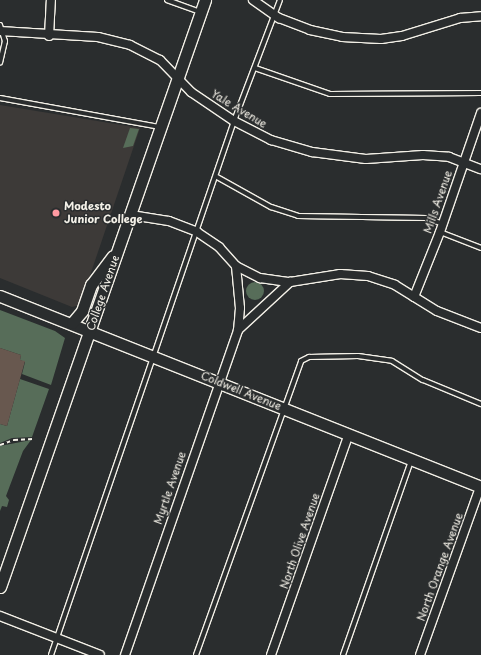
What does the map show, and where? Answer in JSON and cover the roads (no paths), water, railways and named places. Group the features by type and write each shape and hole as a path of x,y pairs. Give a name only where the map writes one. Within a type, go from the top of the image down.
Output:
{"street":[{"path":"49,36 51,0"},
{"name":"College Avenue","path":"0,587 117,251 162,127 205,0"},
{"path":"253,0 275,16 310,30 342,37 382,39 419,32 460,18 481,16"},
{"name":"Yale Avenue","path":"1,29 49,36 98,38 130,45 160,60 191,92 234,121 271,140 312,152 366,159 423,155 449,157 481,169"},
{"name":"Mills Avenue","path":"414,297 442,228 463,162 481,113"},
{"path":"131,215 170,222 197,232 219,248 236,266 260,278 290,282 354,274 395,285 437,311 481,328"},
{"path":"72,323 82,311 91,285 117,251"},
{"name":"Myrtle Avenue","path":"125,655 238,330 240,308 236,266"},
{"name":"Myrtle Avenue","path":"238,330 290,282"},
{"name":"Coldwell Avenue","path":"0,296 90,330 152,357 219,381 282,408 481,487"},
{"name":"North Olive Avenue","path":"271,655 349,434"},
{"name":"North Orange Avenue","path":"420,655 481,487"},
{"path":"0,616 100,655"}],"lane":[{"path":"167,0 200,12"},
{"path":"51,655 152,357 217,177 234,121 280,0"},
{"path":"0,62 5,41 1,29"},
{"path":"255,68 330,94 481,93"},
{"path":"0,98 162,127"},
{"path":"217,177 271,207 291,215 426,218 481,248"},
{"path":"196,655 282,408 301,361 320,356 358,356 392,361 423,380 481,404"},
{"path":"343,655 411,460"}],"place":[{"name":"Modesto Junior College","path":"56,213"}]}
